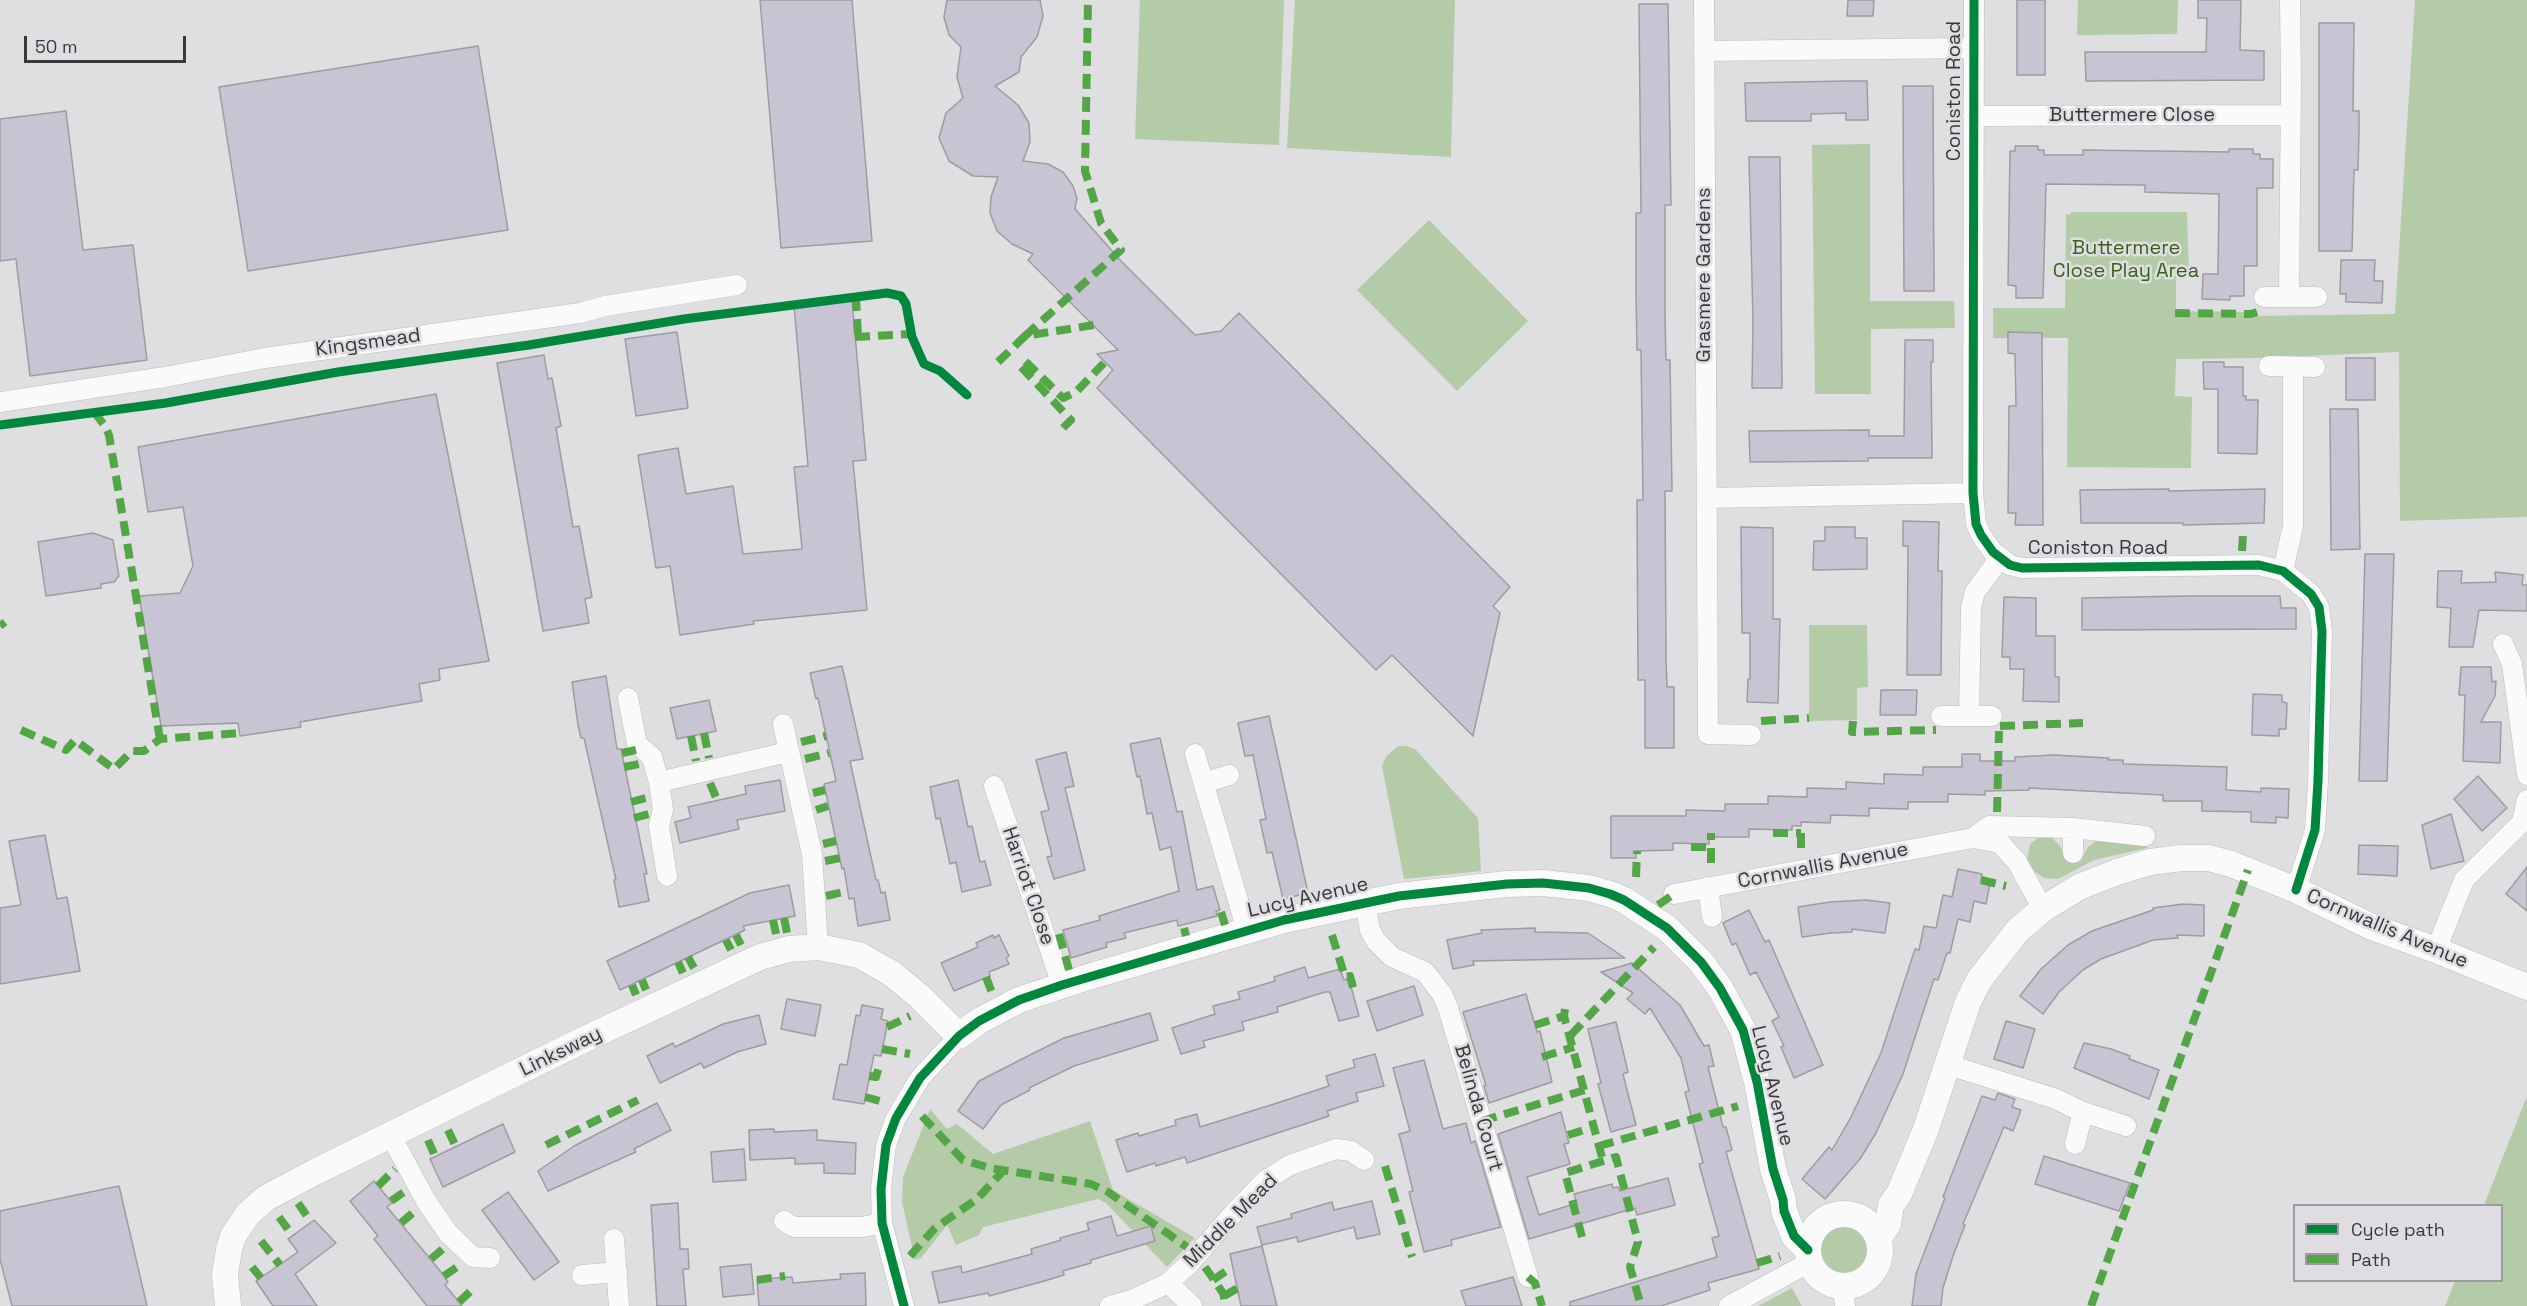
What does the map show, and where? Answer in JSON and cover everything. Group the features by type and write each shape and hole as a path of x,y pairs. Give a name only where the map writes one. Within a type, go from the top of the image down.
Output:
{"street":[{"name":"Grasmere Gardens","path":"1704,0 1708,734 1752,735"},
{"name":"Coniston Road","path":"1974,0 1973,493 1974,512 1981,535 2000,558 2010,565 2022,568 2259,565 2283,571 2311,594 2319,607 2322,631 2315,830 2296,890"},
{"path":"2289,297 2290,0"},
{"path":"1704,51 1974,48"},
{"name":"Buttermere Close","path":"1973,116 2290,115"},
{"name":"Kingsmead","path":"0,402 165,377 265,358 580,313 605,306 737,285"},
{"path":"2264,297 2317,297"},
{"path":"2269,366 2315,367"},
{"path":"2283,571 2293,526 2293,367"},
{"path":"1707,498 1973,493"},
{"name":"Coniston Road","path":"1970,716 1971,607 1975,592 2000,558"},
{"path":"2503,644 2512,664 2527,775"},
{"path":"627,698 637,744 652,757 659,782 663,810 658,826 667,876"},
{"path":"1941,716 1992,716"},
{"path":"783,724 812,854 818,947"},
{"path":"659,782 788,752"},
{"path":"1195,754 1247,931"},
{"path":"1204,783 1229,775"},
{"name":"Harriot Close","path":"994,786 1062,985"},
{"path":"2436,950 2464,880 2522,822 2527,800"},
{"name":"Cornwallis Avenue","path":"1973,838 1989,826 2073,828 2145,836"},
{"path":"2073,828 2073,853"},
{"name":"Cornwallis Avenue","path":"1674,894 1973,838 2000,843 2017,862 2043,909"},
{"name":"Cornwallis Avenue","path":"1878,1239 1888,1224 1891,1205 1899,1194 1926,1129 1968,1002 1979,980 2018,930 2043,909 2079,887 2117,872 2150,862 2181,858 2209,858 2248,870 2296,890 2372,927 2527,987"},
{"name":"Lucy Avenue","path":"904,1306 882,1223 881,1189 886,1145 896,1118 920,1078 959,1036 979,1021 1019,1000 1062,985 1317,911 1488,885 1543,883 1589,888 1610,894 1624,900 1667,928 1701,962 1720,988 1743,1030 1757,1082 1777,1187 1783,1200 1784,1211 1794,1236 1809,1256"},
{"path":"1708,887 1713,917"},
{"name":"Belinda Court","path":"1365,902 1370,930 1376,941 1392,957 1425,972 1442,994 1528,1277"},
{"name":"Linksway","path":"228,1306 225,1274 229,1249 233,1236 256,1205 315,1172 760,957 789,949 818,947 859,955 875,963 920,996 959,1036"},
{"path":"1946,1064 2056,1099 2083,1112 2126,1126"},
{"path":"2075,1144 2083,1112"},
{"path":"390,1136 426,1201 448,1233 473,1257 490,1258"},
{"name":"Middle Mead","path":"1110,1306 1134,1299 1168,1283 1190,1263 1266,1180 1290,1165 1336,1149 1351,1151 1364,1160"},
{"path":"1783,1200 1826,1218"},
{"path":"1853,1216 1891,1205"},
{"path":"1841,1214 1864,1220 1873,1229 1878,1239 1880,1255 1873,1272 1844,1296 1823,1279 1809,1256 1812,1233 1826,1218 1841,1214"},
{"path":"784,1221 794,1227 862,1227 882,1223"},
{"path":"614,1239 619,1306"},
{"path":"1729,1306 1809,1256"},
{"path":"582,1275 617,1272"},
{"name":"Middle Mead","path":"1168,1283 1192,1306"}],"green space":[{"path":"1140,0 1284,0 1279,145 1135,139"},
{"path":"1295,0 1455,0 1451,157 1287,148"},
{"path":"2078,0 2178,0 2177,34 2077,35"},
{"name":"Buttermere Close Play Area","path":"2415,0 2527,0 2527,517 2400,521 2399,352 2176,359 2175,396 2192,397 2191,468 2067,467 2068,338 1993,338 1993,308 2065,308 2066,214 2071,215 2071,212 2187,212 2189,273 2176,273 2176,311 2252,312 2252,316 2395,314"},
{"path":"1870,144 1870,301 1954,301 1955,328 1871,329 1871,394 1815,394 1812,145"},
{"path":"1429,220 1528,321 1457,391 1357,290"},
{"path":"1809,625 1867,625 1868,687 1857,688 1857,720 1809,721"},
{"path":"1398,746 1407,746 1416,750 1478,818 1481,871 1404,879 1382,766 1386,757"},
{"path":"2051,837 2060,846 2066,860 2080,862 2088,847 2098,839 2148,844 2147,848 2094,860 2058,879 2044,878 2034,871 2027,860 2030,844 2038,838"},
{"path":"2527,1096 2527,1306 2445,1306 2455,1282 2503,1282 2503,1204 2484,1204"},
{"path":"930,1109 947,1129 957,1124 993,1154 1090,1121 1113,1190 1195,1238 1167,1267 1106,1203 1098,1199 983,1227 979,1235 956,1245 947,1225 921,1258 915,1260 902,1202 903,1177"},
{"path":"1844,1227 1861,1234 1868,1251 1861,1268 1844,1275 1827,1268 1820,1251 1827,1234"},
{"path":"1792,1288 1802,1306 1758,1306"}],"building":[{"path":"760,0 852,0 872,241 781,248"},
{"path":"947,0 1040,0 1043,16 1037,37 1021,57 1019,72 995,86 1018,105 1029,123 1030,142 1023,161 1048,164 1063,172 1073,186 1077,198 1075,209 1121,261 1195,335 1221,331 1239,313 1510,587 1493,606 1500,613 1473,736 1392,655 1376,670 1097,388 1113,370 1097,354 1118,350 1028,260 1033,254 1012,244 997,231 990,213 991,197 998,177 973,176 949,161 939,138 946,113 963,98 957,77 961,47 949,35 944,17"},
{"path":"1848,0 1874,0 1873,16 1847,16"},
{"path":"2017,0 2045,0 2045,75 2017,75"},
{"path":"2198,0 2241,0 2240,50 2264,51 2264,80 2086,81 2085,52 2206,52 2207,18 2198,18"},
{"path":"1639,4 1668,4 1671,205 1665,205 1665,318 1666,360 1670,360 1672,491 1665,491 1666,658 1667,687 1674,687 1674,748 1645,748 1645,680 1638,680 1637,500 1643,500 1641,350 1637,350 1636,293 1636,213 1641,213"},
{"path":"2319,23 2354,23 2353,111 2359,111 2359,133 2358,170 2354,170 2352,251 2319,251"},
{"path":"478,46 508,230 248,271 219,87"},
{"path":"1867,81 1868,120 1846,120 1846,113 1811,114 1811,121 1746,121 1745,83"},
{"path":"1903,86 1933,86 1934,291 1904,291"},
{"path":"66,111 83,250 133,245 147,360 30,376 16,259 0,261 0,119"},
{"path":"2015,146 2038,146 2038,150 2044,150 2044,155 2083,155 2083,150 2229,152 2229,149 2253,149 2253,154 2260,154 2260,159 2273,159 2273,188 2257,188 2257,266 2244,266 2244,296 2230,296 2230,300 2202,299 2203,274 2218,274 2219,194 2145,192 2145,185 2046,184 2043,298 2016,298 2016,286 2008,285 2010,151 2015,151"},
{"path":"1749,157 1780,157 1782,388 1752,388 1753,321"},
{"path":"2341,260 2375,260 2374,281 2383,281 2382,303 2346,302 2346,294 2340,294"},
{"path":"852,300 866,460 853,461 867,610 753,621 754,624 680,635 670,566 656,568 638,455 678,448 686,494 733,486 743,554 802,549 794,467 808,466 794,305"},
{"path":"677,332 688,408 636,416 625,339"},
{"path":"2008,332 2042,333 2043,525 2015,525 2016,513 2008,513 2009,406 2016,406 2016,404 2015,354 2008,353"},
{"path":"1905,340 1933,340 1933,362 1931,362 1932,458 1750,462 1749,431 1869,430 1869,436 1904,436"},
{"path":"544,355 548,379 552,378 561,426 556,428 573,527 579,526 592,597 585,599 589,623 543,631 497,363"},
{"path":"2346,358 2375,358 2375,400 2346,400"},
{"path":"2203,362 2224,362 2224,367 2243,367 2243,396 2246,396 2246,400 2258,400 2257,454 2218,453 2218,389 2204,389"},
{"path":"436,394 489,661 439,669 440,680 419,684 422,701 300,722 301,727 240,736 238,723 161,726 139,596 180,593 193,566 183,507 148,512 138,447"},
{"path":"2330,409 2358,409 2360,549 2331,550"},
{"path":"2169,489 2169,491 2265,489 2264,523 2183,525 2183,523 2081,523 2080,490"},
{"path":"1903,521 1939,522 1938,571 1942,571 1941,675 1907,675 1908,546 1903,546"},
{"path":"1741,527 1773,528 1773,619 1780,619 1778,703 1747,702 1748,679 1750,679 1750,633 1742,633"},
{"path":"1825,527 1855,527 1855,538 1867,538 1867,569 1813,570 1814,541 1825,541"},
{"path":"93,533 113,540 119,576 114,582 101,584 101,588 46,596 38,542"},
{"path":"2365,554 2394,554 2387,781 2359,781"},
{"path":"2438,571 2462,571 2461,583 2496,582 2495,572 2523,575 2522,585 2527,585 2527,611 2479,610 2473,647 2449,647 2451,608 2437,607"},
{"path":"2280,596 2281,608 2296,608 2296,629 2082,630 2082,598"},
{"path":"2004,597 2036,598 2036,636 2055,636 2055,677 2059,677 2059,702 2023,701 2024,669 2010,669 2010,657 2002,657"},
{"path":"842,666 863,759 850,761 876,880 878,880 881,893 885,892 890,920 858,926 854,898 849,899 824,784 836,781 818,698 816,699 810,673"},
{"path":"2461,667 2491,667 2492,682 2496,681 2495,696 2481,722 2501,722 2500,763 2463,761 2465,695 2459,695"},
{"path":"606,676 617,749 621,749 647,874 644,874 649,901 619,907 614,880 616,880 584,738 581,738 578,725 572,682"},
{"path":"1881,690 1917,690 1916,715 1880,715"},
{"path":"2253,694 2282,695 2282,702 2287,703 2286,729 2279,729 2279,736 2252,735"},
{"path":"709,700 716,731 677,739 670,708"},
{"path":"1269,716 1308,893 1283,899 1272,852 1267,853 1260,820 1266,819 1253,755 1245,756 1238,723"},
{"path":"1160,738 1177,812 1182,811 1197,890 1213,886 1220,910 1216,911 1217,916 1178,926 1177,920 1124,933 1126,938 1106,943 1107,947 1071,958 1063,930 1100,920 1099,916 1179,891 1171,847 1160,850 1152,813 1147,814 1140,776 1137,777 1130,744"},
{"path":"1066,752 1074,786 1065,788 1085,870 1054,879 1047,857 1052,856 1041,812 1049,810 1036,760"},
{"path":"1962,754 1980,754 1980,761 2015,761 2015,757 2054,755 2109,758 2108,760 2123,760 2123,764 2227,767 2226,790 2261,792 2261,788 2289,789 2288,818 2276,817 2276,823 2251,822 2251,812 2202,811 2202,801 2163,801 2163,795 2029,788 2029,790 1985,791 1985,795 1948,794 1948,802 1908,802 1908,809 1869,808 1869,816 1831,815 1830,823 1801,822 1801,826 1792,826 1792,830 1749,829 1749,837 1709,837 1709,844 1673,843 1673,850 1636,851 1636,858 1611,858 1611,816 1686,816 1686,810 1725,811 1725,804 1768,804 1768,796 1807,797 1807,788 1846,789 1846,782 1884,784 1884,774 1923,775 1923,767 1962,767"},
{"path":"2478,776 2507,808 2482,831 2454,799"},
{"path":"780,780 785,811 737,820 739,829 680,843 675,822 691,818 688,807 746,794 745,786"},
{"path":"958,780 968,827 972,826 980,862 985,861 991,885 962,892 956,862 950,864 940,818 936,819 930,787"},
{"path":"2451,814 2464,861 2431,869 2422,825"},
{"path":"45,835 57,899 67,897 80,971 0,984 0,908 21,905 9,841"},
{"path":"2359,845 2398,846 2397,876 2358,874"},
{"path":"2527,867 2527,911 2506,894"},
{"path":"1958,869 1982,874 1981,881 1990,883 1986,904 1974,901 1970,922 1958,919 1950,953 1947,953 1938,980 1934,979 1903,1074 1876,1133 1860,1159 1825,1199 1802,1179 1829,1147 1832,1150 1851,1117 1881,1053 1915,949 1919,950 1924,926 1936,928 1943,895 1952,897"},
{"path":"789,885 795,916 743,926 745,930 620,990 607,961 750,893"},
{"path":"1866,900 1890,903 1885,933 1852,929 1852,932 1802,937 1798,907"},
{"path":"2183,904 2204,905 2204,936 2177,935 2178,938 2153,940 2101,959 2083,970 2059,992 2043,1014 2020,996 2041,969 2068,945 2092,931 2153,910 2153,908"},
{"path":"1749,910 1765,942 1769,940 1823,1065 1794,1078 1781,1047 1784,1046 1772,1021 1779,1017 1756,972 1750,975 1736,943 1732,945 1723,923"},
{"path":"1535,928 1535,932 1588,933 1625,958 1473,961 1474,965 1453,969 1447,940 1482,933 1481,930"},
{"path":"993,935 994,938 999,935 1009,956 1006,958 1009,964 989,972 990,976 954,991 941,963 978,947 976,943"},
{"path":"1632,963 1680,1005 1704,1046 1709,1045 1714,1066 1708,1067 1723,1127 1726,1127 1732,1150 1726,1152 1759,1269 1708,1283 1710,1290 1661,1306 1570,1306 1570,1302 1717,1257 1712,1238 1719,1236 1699,1164 1703,1163 1685,1092 1689,1091 1681,1058 1650,1008 1645,1014 1627,999 1633,993 1601,972"},
{"path":"1305,967 1308,978 1340,969 1344,980 1349,979 1359,1016 1339,1021 1330,992 1325,992 1277,1007 1278,1012 1242,1022 1244,1030 1203,1041 1205,1047 1181,1054 1172,1028 1215,1014 1213,1006 1240,999 1238,992 1275,981 1274,977"},
{"path":"1414,986 1423,1015 1377,1031 1367,1001"},
{"path":"1526,994 1537,1032 1540,1031 1552,1082 1489,1103 1484,1086 1486,1085 1463,1012"},
{"path":"787,999 821,1005 815,1036 781,1029"},
{"path":"862,1005 883,1009 881,1019 888,1021 881,1056 874,1055 864,1104 833,1099 840,1064 847,1065 856,1015 860,1016"},
{"path":"1150,1013 1158,1040 1074,1066 1029,1088 1030,1090 1001,1105 983,1129 958,1111 979,1081 1064,1038"},
{"path":"759,1015 766,1044 737,1052 704,1068 701,1063 660,1083 647,1056 673,1043 675,1047 723,1024"},
{"path":"2006,1021 2035,1029 2023,1068 1994,1059"},
{"path":"1616,1022 1628,1072 1623,1074 1636,1125 1611,1132 1598,1084 1601,1083 1588,1029"},
{"path":"2084,1043 2111,1049 2130,1056 2129,1059 2159,1070 2149,1099 2074,1068"},
{"path":"1375,1054 1384,1086 1356,1093 1358,1101 1327,1111 1329,1116 1187,1163 1185,1157 1127,1172 1116,1140 1176,1125 1175,1120 1197,1114 1200,1127 1329,1086 1326,1076 1355,1067 1353,1060"},
{"path":"1424,1060 1443,1129 1466,1123 1471,1143 1475,1141 1501,1227 1451,1240 1452,1245 1424,1252 1409,1192 1413,1191 1399,1134 1410,1131 1393,1068"},
{"path":"1998,1093 2015,1099 2012,1107 2021,1110 2013,1131 2004,1127 1963,1224 1965,1225 1943,1288 1941,1306 1912,1306 1916,1274 1982,1096 1995,1100"},
{"path":"657,1103 671,1130 634,1149 636,1152 548,1191 538,1171 574,1146"},
{"path":"1561,1112 1569,1143 1564,1144 1570,1164 1527,1177 1539,1215 1577,1203 1574,1194 1612,1184 1613,1188 1618,1187 1620,1191 1668,1178 1675,1205 1637,1215 1635,1208 1529,1239 1498,1134"},
{"path":"503,1124 515,1152 443,1187 430,1159"},
{"path":"774,1129 774,1132 817,1130 817,1140 856,1143 855,1174 824,1173 824,1163 795,1164 795,1158 750,1160 749,1130"},
{"path":"744,1149 746,1180 713,1182 711,1152"},
{"path":"2044,1156 2130,1183 2119,1211 2035,1184"},
{"path":"374,1181 392,1203 387,1207 441,1272 448,1282 445,1285 462,1306 427,1306 374,1239 378,1236 350,1201"},
{"path":"119,1186 147,1306 12,1306 0,1259 0,1211"},
{"path":"508,1192 559,1262 534,1280 482,1210"},
{"path":"1372,1201 1380,1234 1357,1239 1354,1227 1298,1242 1297,1237 1262,1245 1257,1227 1292,1218 1291,1214 1332,1202 1334,1210"},
{"path":"678,1203 680,1249 688,1249 689,1269 683,1269 686,1306 657,1306 651,1205"},
{"path":"1111,1216 1117,1236 1151,1226 1155,1241 1091,1260 1091,1263 1063,1271 1064,1275 1041,1282 989,1296 988,1293 939,1303 932,1272 961,1266 962,1273 1032,1254 1031,1249 1089,1230 1087,1223"},
{"path":"314,1220 336,1243 295,1274 317,1306 273,1306 256,1281 298,1252 288,1239"},
{"path":"1262,1246 1277,1306 1241,1306 1230,1254"},
{"path":"751,1264 754,1294 723,1297 720,1267"},
{"path":"865,1273 866,1306 759,1306 757,1279 792,1277 793,1283 841,1279 840,1274"},
{"path":"1513,1277 1522,1306 1466,1306 1461,1291"}],"marked path":[{"path":"1025,336 1121,250 1101,223 1085,171 1088,0"},
{"path":"856,296 858,337"},
{"path":"2175,313 2251,314 2257,312"},
{"path":"998,362 1025,336 1094,325"},
{"path":"855,337 911,334"},
{"path":"1063,428 1071,420 1021,367 1025,361 1063,398 1076,392 1105,362"},
{"path":"94,412 109,435 160,739"},
{"path":"2242,551 2243,534"},
{"path":"0,626 5,622"},
{"path":"1761,721 1809,718"},
{"path":"1853,721 1852,732 1936,730"},
{"path":"2000,726 2083,723"},
{"path":"21,730 66,750 75,740 114,769 132,751 144,751 160,739 240,733"},
{"path":"1997,812 1999,731"},
{"path":"704,733 709,758"},
{"path":"691,736 696,761"},
{"path":"801,742 826,736"},
{"path":"622,753 636,750"},
{"path":"805,759 829,753"},
{"path":"624,767 639,764"},
{"path":"710,783 717,800"},
{"path":"813,793 825,790"},
{"path":"631,802 646,798"},
{"path":"816,810 828,806"},
{"path":"634,818 649,814"},
{"path":"1801,829 1801,848"},
{"path":"1711,833 1711,863"},
{"path":"1773,833 1801,833"},
{"path":"823,844 836,841"},
{"path":"1691,847 1710,847"},
{"path":"1636,877 1637,851"},
{"path":"825,861 840,858"},
{"path":"2091,1306 2248,870"},
{"path":"1981,880 2006,886"},
{"path":"826,896 848,891"},
{"path":"1658,905 1674,894"},
{"path":"1221,912 1225,925"},
{"path":"784,918 787,933"},
{"path":"773,920 776,934"},
{"path":"1184,928 1186,936"},
{"path":"1059,934 1069,970"},
{"path":"736,935 741,945"},
{"path":"1332,935 1345,977 1350,976 1355,995"},
{"path":"726,940 731,950"},
{"path":"1571,1035 1654,947"},
{"path":"688,957 694,968"},
{"path":"678,962 683,973"},
{"path":"986,977 994,998"},
{"path":"642,980 646,990"},
{"path":"632,985 636,995"},
{"path":"1565,1009 1564,1016 1603,1161"},
{"path":"887,1027 910,1016"},
{"path":"1535,1025 1564,1016"},
{"path":"1542,1057 1574,1047"},
{"path":"882,1049 910,1054"},
{"path":"869,1076 876,1077 879,1067"},
{"path":"1482,1121 1585,1090"},
{"path":"865,1097 884,1102"},
{"path":"546,1145 638,1100"},
{"path":"1599,1146 1738,1106"},
{"path":"922,1116 963,1160 990,1168 1091,1184 1108,1192 1187,1247"},
{"path":"1568,1135 1594,1127"},
{"path":"448,1130 456,1147"},
{"path":"428,1140 435,1156"},
{"path":"1582,1237 1565,1173 1616,1157 1638,1242 1630,1267 1641,1306"},
{"path":"1385,1166 1412,1257"},
{"path":"378,1186 395,1169"},
{"path":"910,1256 935,1228 977,1199 1004,1170"},
{"path":"391,1201 407,1190"},
{"path":"298,1203 311,1222"},
{"path":"401,1223 416,1210"},
{"path":"279,1217 293,1236"},
{"path":"261,1241 280,1265"},
{"path":"431,1259 445,1247"},
{"path":"1757,1263 1780,1256"},
{"path":"444,1276 460,1265"},
{"path":"252,1267 261,1278"},
{"path":"1205,1267 1223,1293 1226,1306"},
{"path":"1213,1280 1232,1267"},
{"path":"757,1280 785,1276"},
{"path":"1528,1277 1535,1283 1542,1306"},
{"path":"1224,1296 1243,1285"},
{"path":"459,1302 475,1287"}],"cycle path":[{"path":"1974,0 1973,493 1976,524 1993,552 2010,565 2022,568 2259,565 2283,571 2311,594 2319,607 2322,631 2318,781 2315,830 2296,890"},
{"path":"0,425 166,403 338,372 529,345 684,319 887,293 901,296 906,304 912,337 924,364 940,371 967,395"},
{"path":"904,1306 882,1223 881,1189 886,1145 896,1118 920,1078 959,1036 979,1021 1019,1000 1062,985 1284,920 1399,896 1507,884 1543,883 1589,888 1610,894 1624,900 1667,928 1701,962 1720,988 1743,1030 1757,1082 1773,1169 1783,1200 1784,1211 1794,1236 1808,1250"}]}
